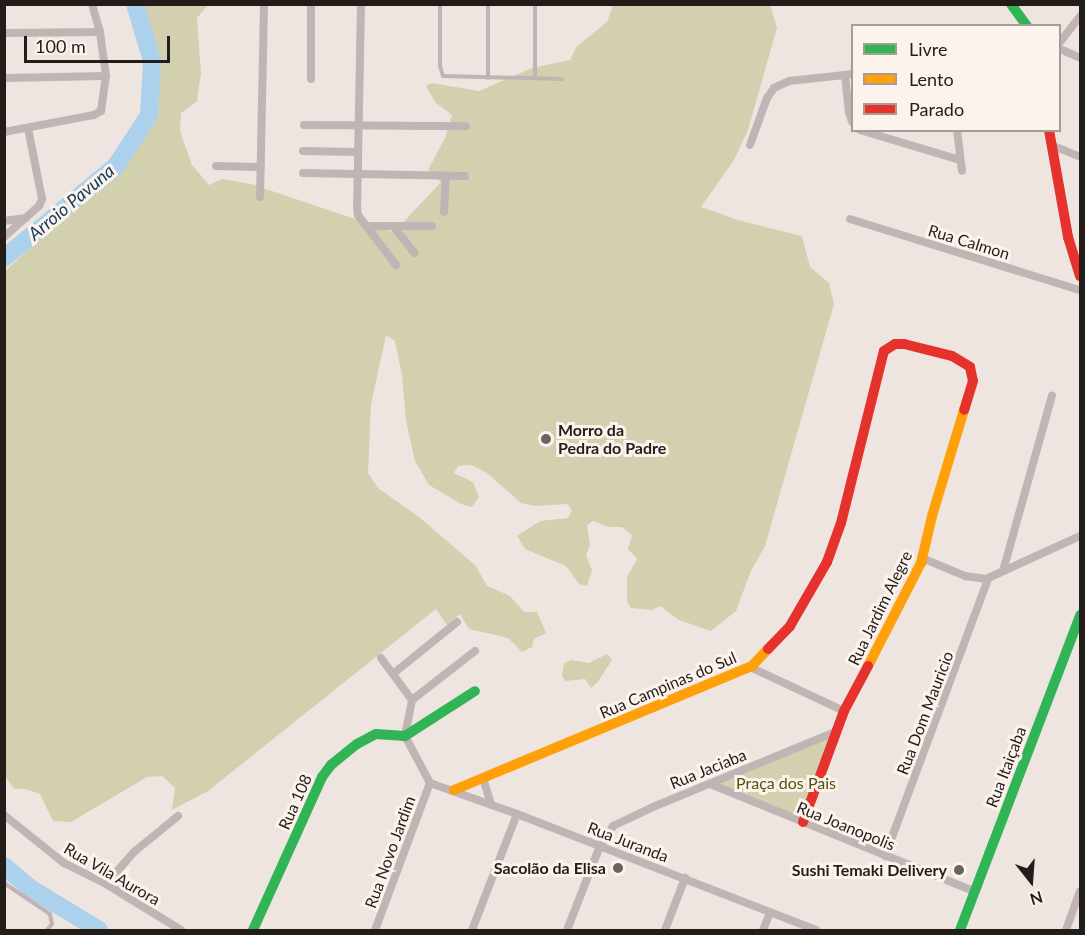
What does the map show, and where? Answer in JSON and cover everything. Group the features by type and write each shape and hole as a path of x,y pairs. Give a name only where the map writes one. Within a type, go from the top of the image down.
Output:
{"street":[{"path":"4,132 99,114 103,107 106,76 100,32 92,4"},
{"path":"260,197 264,4"},
{"path":"311,4 311,79"},
{"path":"361,4 358,215 396,265"},
{"path":"1011,4 1026,24"},
{"path":"1061,40 1080,16"},
{"path":"4,33 100,32"},
{"path":"1061,50 1080,58"},
{"path":"750,146 767,98 774,88 789,81 849,75 851,119"},
{"path":"4,78 106,76"},
{"path":"304,125 466,126"},
{"path":"4,237 39,206 43,196 28,128"},
{"path":"867,132 960,160"},
{"path":"957,132 962,171"},
{"path":"1049,132 1068,237 1078,259 1080,276"},
{"path":"1051,145 1080,157"},
{"path":"303,151 358,152"},
{"path":"216,166 261,167"},
{"path":"303,173 465,176"},
{"path":"444,212 446,176"},
{"path":"4,221 26,218"},
{"name":"Rua Calmon","path":"850,219 1080,290"},
{"path":"368,226 432,226"},
{"path":"394,227 414,253"},
{"name":"Rua Campinas do Sul","path":"454,790 750,667 790,626 827,562 841,523 884,351 892,345 904,344 952,356 970,367"},
{"name":"Rua Jardim Alegre","path":"803,822 844,711 906,595 922,558 935,506 971,391 973,376 970,367"},
{"path":"1003,571 1052,396"},
{"path":"922,558 964,576 988,579 1080,536"},
{"name":"Rua Dom Mauricio","path":"885,856 988,579"},
{"name":"Rua Itaiçaba","path":"960,930 1080,615"},
{"path":"394,673 457,622"},
{"path":"430,783 405,736 412,700 475,651"},
{"path":"381,658 412,700"},
{"path":"750,667 844,711"},
{"path":"405,736 475,691"},
{"name":"Rua Jaciaba","path":"567,930 600,846 613,826 837,731"},
{"name":"Rua 108","path":"253,930 322,777 331,765 357,744 376,734 405,736"},
{"path":"483,778 491,805"},
{"name":"Rua Juranda","path":"430,783 454,790 816,930"},
{"name":"Rua Novo Jardim","path":"375,930 430,783"},
{"name":"Rua Joanopolis","path":"710,784 974,891"},
{"path":"472,930 517,814"},
{"name":"Rua Vila Aurora","path":"4,815 64,863 106,884 181,930"},
{"path":"106,884 134,852 178,816"},
{"path":"665,930 685,878"},
{"path":"1066,930 1080,891"},
{"path":"763,930 770,913"}],"lane":[{"path":"440,4 440,66 443,76 562,79"},
{"path":"488,4 488,78"},
{"path":"535,4 535,78"},
{"path":"4,883 50,914 52,924 46,930"}],"green space":[{"path":"770,4 777,28 748,130 734,160 701,207 738,220 802,236 810,267 829,283 834,304 765,546 750,573 736,611 711,631 679,620 660,606 652,610 631,608 627,601 627,577 637,559 628,549 632,535 622,527 609,527 593,521 587,525 590,545 586,555 592,570 587,586 579,584 566,566 525,549 517,536 540,521 568,518 572,511 568,504 535,506 521,503 487,473 471,465 458,466 454,473 473,482 479,497 472,507 461,504 429,485 415,461 406,421 402,375 395,341 386,335 371,404 368,473 378,488 419,517 476,566 487,586 510,596 524,612 537,612 546,633 534,639 532,647 522,652 508,638 469,629 460,614 447,625 436,609 208,791 172,810 175,788 162,776 147,777 71,822 53,821 40,794 26,789 14,789 5,776 4,272 124,162 155,123 157,55 141,5 208,5 197,18 201,73 197,101 181,113 180,131 192,165 209,185 222,179 251,184 394,232 441,182 428,170 445,138 452,115 435,102 426,86 432,83 479,91 532,68 570,60 577,46 607,22 613,5"},
{"path":"607,654 612,660 597,683 591,688 585,679 565,681 562,676 564,663 571,660 589,663"},
{"name":"Praça dos Pais","path":"836,732 802,820 710,785"}],"waterway":[{"name":"Arroio Pavuna","path":"4,258 116,166 149,115 152,61 135,4"},
{"name":"Arroio Pavuna","path":"4,866 30,888 99,930"}],"traffic: fast":[{"path":"1011,4 1026,24"},
{"path":"960,930 1080,615"},
{"path":"253,930 322,777 331,765 357,744 376,734 405,736 475,691"}],"traffic: slow":[{"path":"868,666 921,563 932,516 964,410"},
{"path":"454,790 752,666 768,649"}],"traffic: jam":[{"path":"1049,132 1068,237 1080,276"},
{"path":"768,649 790,626 827,562 841,523 884,351 895,344 904,344 952,356 970,367 973,381 964,410"},
{"path":"803,822 844,711 868,666"}],"place":[{"name":"Morro da Pedra do Padre","path":"546,439"},
{"name":"Sacolão da Elisa","path":"618,868"},
{"name":"Sushi Temaki Delivery","path":"959,870"}]}
